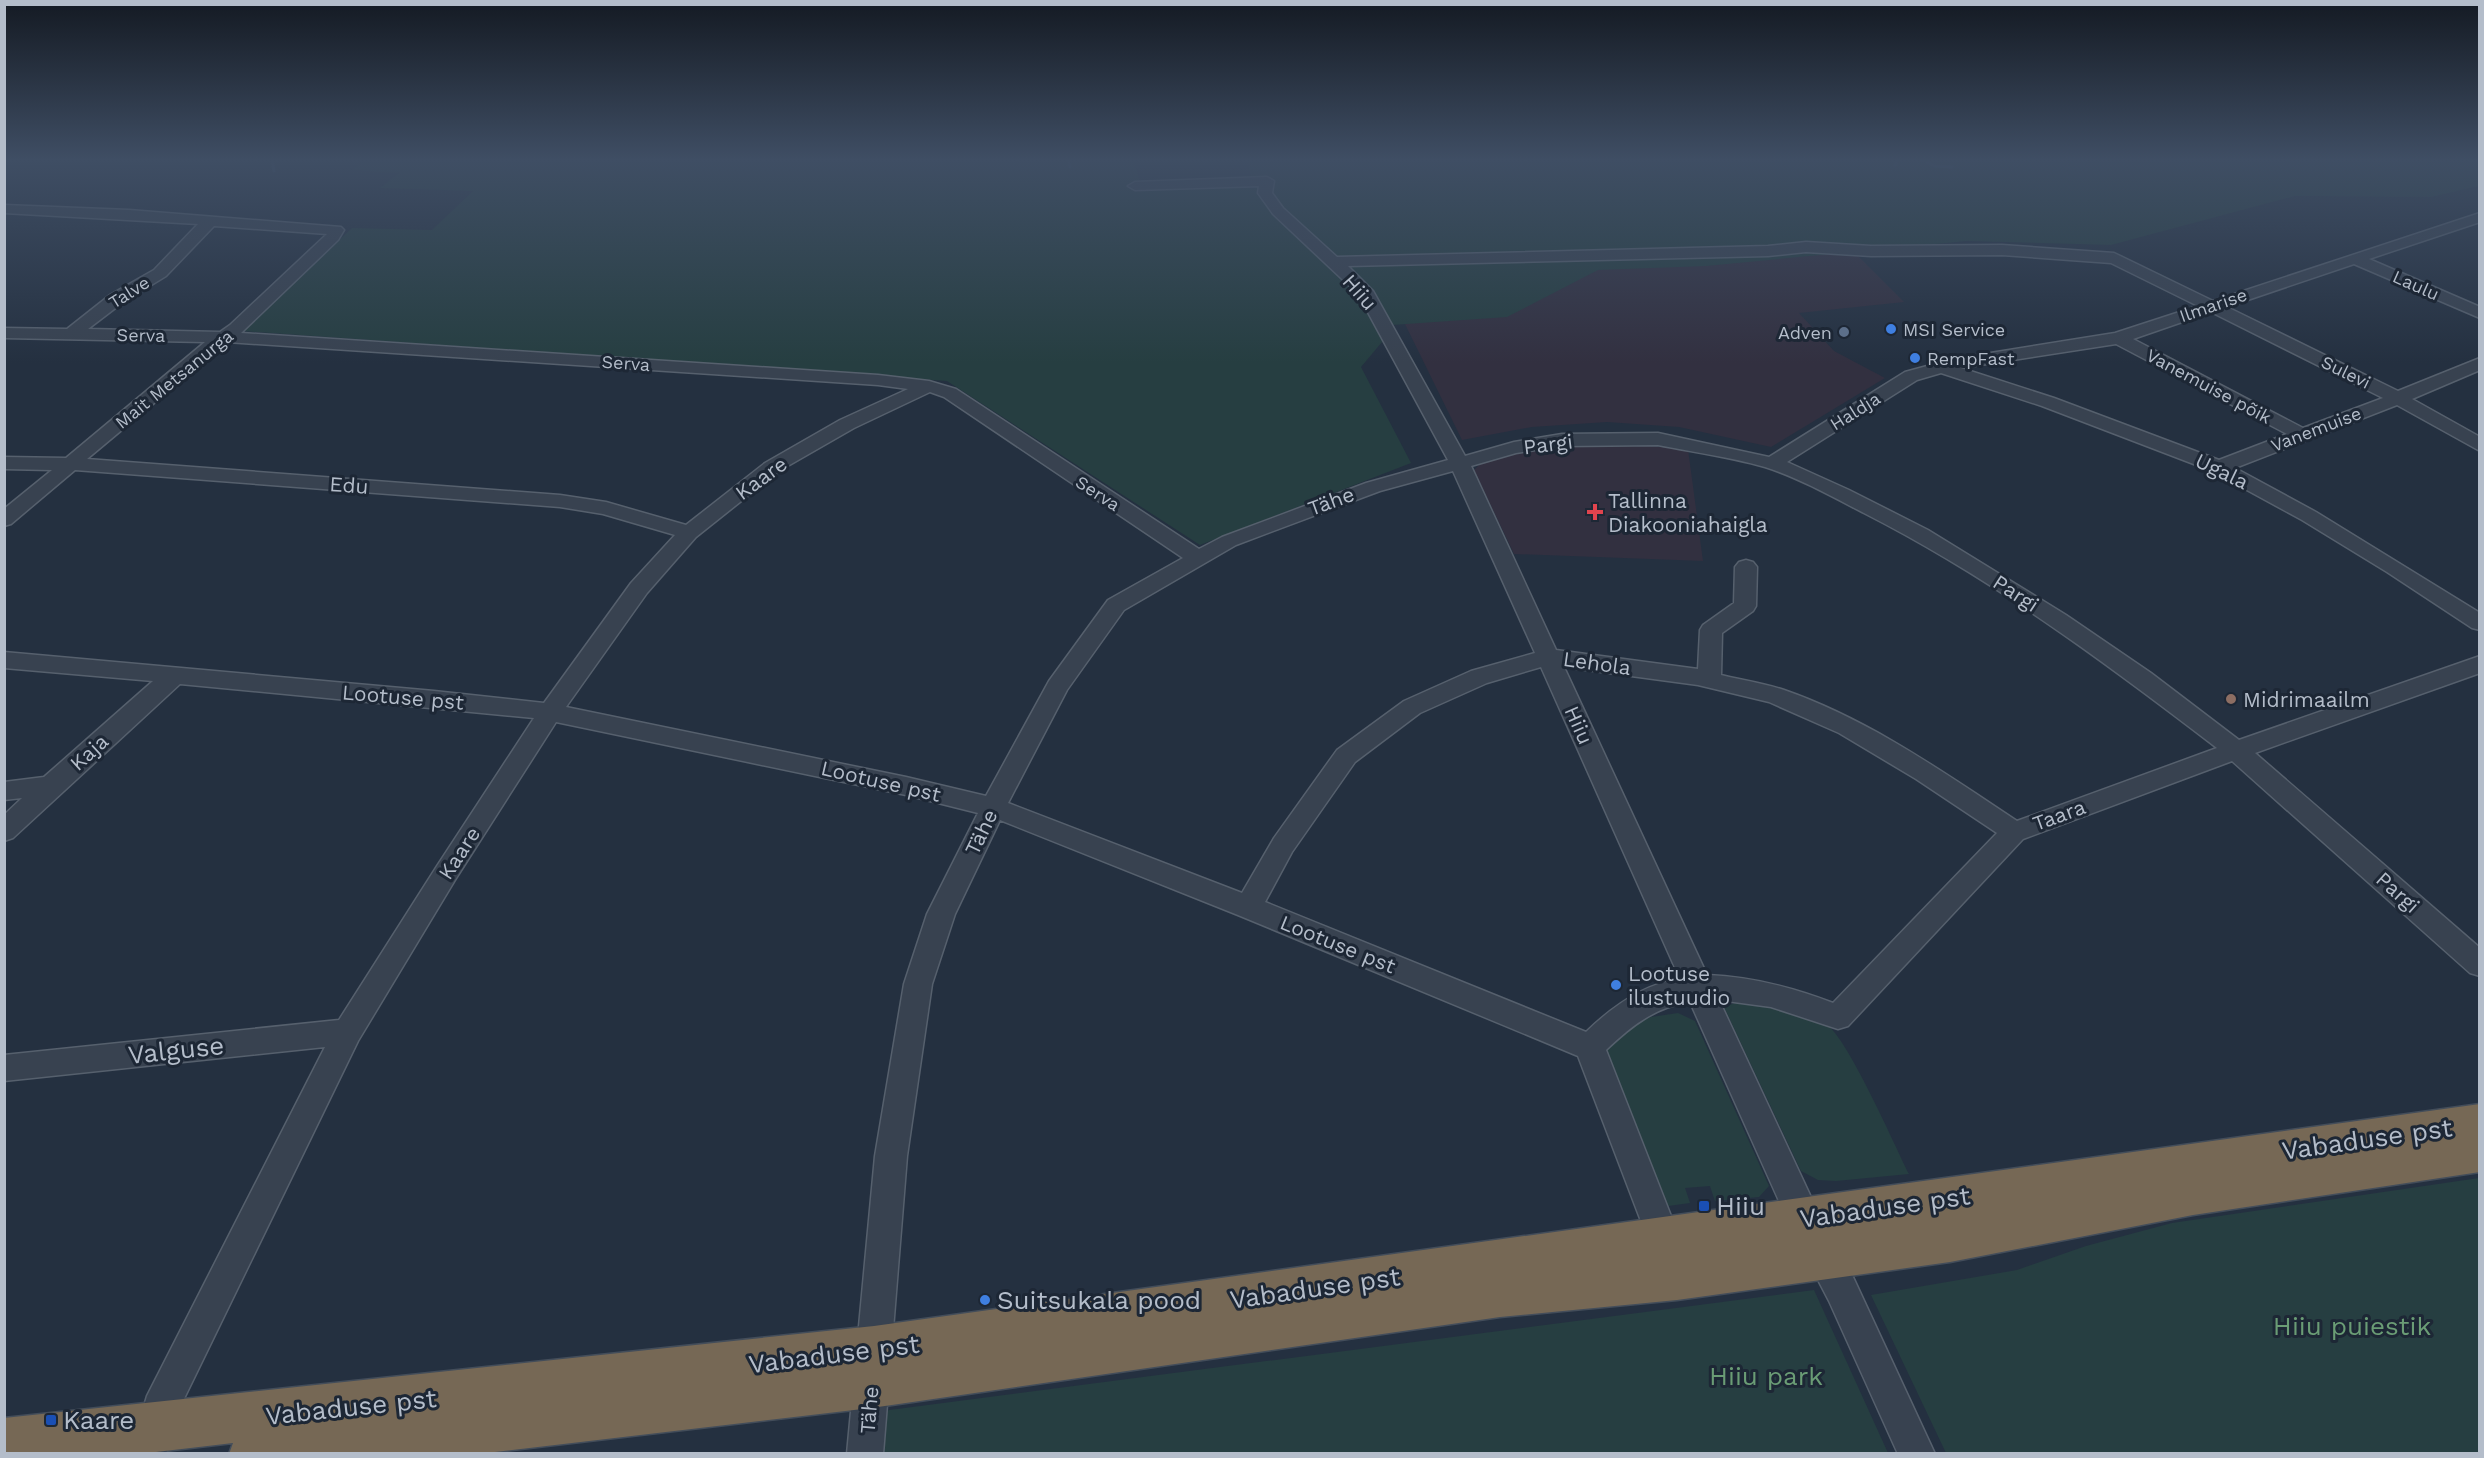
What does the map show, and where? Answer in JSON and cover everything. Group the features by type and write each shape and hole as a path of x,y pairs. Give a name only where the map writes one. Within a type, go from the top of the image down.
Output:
{"highway":[{"name":"Vabaduse pst","path":"4,1443 151,1441 873,1367 1500,1294 1677,1277 1814,1238 2480,1123"},
{"name":"Vabaduse pst","path":"254,1454 873,1367 1664,1239 1950,1240 2193,1194 2480,1152"}],"street":[{"name":"Talve","path":"71,334 116,299 160,273 204,227"},
{"name":"Mait Metsanurga","path":"4,520 236,329 333,237 336,230 289,227"},
{"name":"Hiiu","path":"1295,227 1365,291 1460,464 1698,988 1917,1454"},
{"name":"Ilmarise","path":"1941,367 2118,338 2449,227"},
{"name":"Sulevi","path":"1332,262 1768,251 1806,248 1871,251 2002,250 2114,258 2398,398 2480,445"},
{"name":"Laulu","path":"2353,258 2480,313"},
{"name":"Serva","path":"4,333 224,337 879,380 929,386 950,393 1197,558"},
{"name":"Vanemuise põik","path":"2118,338 2300,434"},
{"name":"Vanemuise","path":"2219,467 2398,398 2480,363"},
{"name":"Haldja","path":"1772,463 1911,376 1941,367"},
{"name":"Ugala","path":"1941,367 2129,431 2219,467 2309,516 2394,567 2480,624"},
{"name":"Kaare","path":"151,1441 160,1409 348,1032 446,873 550,712 639,588 689,533 772,467 847,424 929,386"},
{"name":"Pargi","path":"1460,464 1514,448 1562,440 1658,438 1772,463 1842,494 1921,534 1975,567 2143,679 2236,750 2480,965"},
{"name":"Edu","path":"4,463 70,464 560,501 606,508 689,533"},
{"name":"Tähe","path":"865,1454 891,1156 918,984 941,914 993,807 1057,687 1116,605 1197,558 1228,541 1340,497 1460,464"},
{"path":"1709,680 1711,630 1745,606 1746,567"},
{"name":"Lehola","path":"1248,907 1282,844 1346,756 1412,707 1479,677 1548,657 1709,680 1776,696 1847,728 1926,773 2014,832"},
{"name":"Lootuse pst","path":"4,660 550,712 906,786 993,807 1248,907 1590,1047"},
{"name":"Taara","path":"1698,988 1752,989 1795,999 1838,1017 2014,832 2236,750 2480,664"},
{"name":"Kaja","path":"4,831 175,675"},
{"path":"4,790 51,786"},
{"path":"1664,1239 1590,1047 1606,1028 1637,1006 1666,994 1698,988"},
{"name":"Valguse","path":"4,1068 348,1032"}],"shaded area":[{"path":"1853,251 1904,302 1799,313 1834,351 1885,378 1771,447 1679,427 1607,422 1532,427 1462,440 1375,263"},
{"name":"Tallinna Diakooniahaigla","path":"1620,444 1688,449 1703,561 1514,554 1474,470 1485,459 1567,446"}],"green space":[{"path":"435,227 2178,227 2111,245 1967,241 1706,266 1598,270 1507,317 1392,325 1382,329 1382,342 1361,367 1411,463 1200,545 947,381 242,331 352,228 432,230"},
{"path":"1738,1002 1808,1016 1827,1025 1836,1034 1858,1071 1909,1174 1836,1181 1818,1180 1801,1171 1724,1007"},
{"path":"1678,1013 1695,1021 1769,1186 1759,1197 1715,1201 1710,1186 1685,1188 1690,1203 1661,1207 1603,1051 1631,1020"},
{"name":"Hiiu puiestik","path":"2479,1178 2479,1453 1946,1453 1871,1295 2017,1270 2086,1246 2172,1223"},
{"name":"Hiiu park","path":"1814,1290 1888,1453 879,1454 882,1411"}],"place":[{"name":"MSI Service","path":"1891,329"},
{"name":"Adven","path":"1844,332"},
{"name":"RempFast","path":"1915,358"},
{"name":"Tallinna Diakooniahaigla","path":"1595,512"},
{"name":"Midrimaailm","path":"2231,699"},
{"name":"Lootuse ilustuudio","path":"1616,985"},
{"name":"Hiiu","path":"1704,1206"},
{"name":"Suitsukala pood","path":"985,1300"},
{"name":"Kaare","path":"51,1420"}]}
